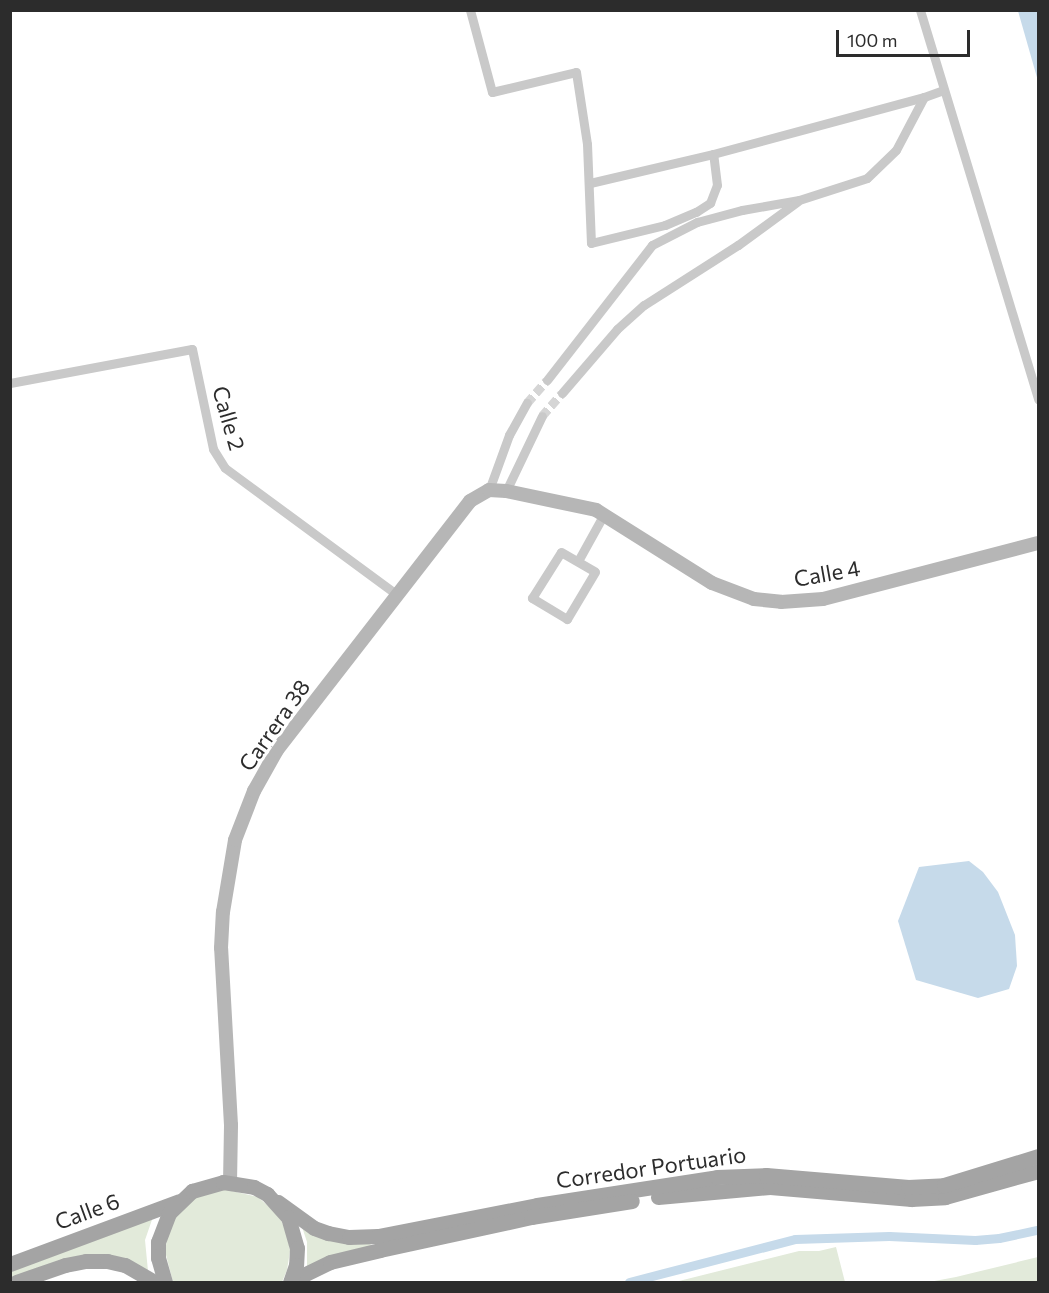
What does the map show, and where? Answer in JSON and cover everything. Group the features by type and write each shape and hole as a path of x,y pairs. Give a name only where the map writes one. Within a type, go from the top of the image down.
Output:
{"main road":[{"name":"Corredor Portuario","path":"230,1183 254,1187 314,1228 349,1238 378,1236 537,1205 717,1177 766,1174 908,1187 944,1185 1038,1156"},
{"name":"Corredor Portuario","path":"291,1282 330,1262 380,1250 531,1217 674,1195 770,1187 910,1199 945,1197 1038,1171"},
{"path":"165,1282 158,1258 158,1242 162,1227 179,1201 207,1184 230,1183"},
{"name":"Calle 6","path":"10,1264 179,1201"},
{"path":"278,1203 295,1232 297,1248 291,1282"},
{"name":"Calle 6","path":"16,1282 65,1265 86,1261 107,1261 125,1265 154,1282"}],"street":[{"path":"470,10 492,92 576,72 583,108 590,183 591,243 638,234 680,220 710,203 717,185 713,154"},
{"path":"920,10 1038,399"},
{"path":"590,183 713,154 943,90"},
{"path":"547,380 652,245 697,222 741,210 799,200 867,178 896,150 924,96"},
{"path":"562,393 617,329 644,305 738,245 799,200"},
{"name":"Calle 2","path":"10,383 192,349 213,449 225,468 397,595"},
{"path":"489,490 509,435 527,403"},
{"path":"506,491 542,416"},
{"name":"Carrera 38","path":"230,1183 231,1125 221,948 224,902 235,840 254,791 277,750 470,501 489,490"},
{"name":"Calle 4","path":"489,490 506,491 604,514 712,583 732,592 780,602 823,599 1038,543"},
{"path":"578,561 604,514"},
{"path":"561,552 578,561 596,572 567,619 532,598 561,552"}],"green space":[{"path":"223,1189 258,1197 279,1216 287,1233 290,1251 287,1270 282,1282 173,1282 165,1251 168,1233 176,1216 196,1197"},
{"path":"154,1214 145,1240 148,1271 127,1260 11,1280 11,1270"},
{"path":"302,1227 370,1242 371,1246 307,1269 307,1242"},
{"path":"836,1247 845,1282 675,1282 799,1251 819,1251"},
{"path":"1038,1257 1038,1282 929,1282 956,1277"}],"water":[{"path":"1018,11 1038,11 1038,81"},
{"path":"969,861 983,872 998,892 1015,935 1017,966 1009,989 978,998 916,980 898,921 919,867"}],"waterway":[{"path":"629,1282 795,1239 889,1236 975,1240 1038,1230"}],"tunnel":[{"path":"527,403 547,380"},
{"path":"542,416 562,393"}]}
